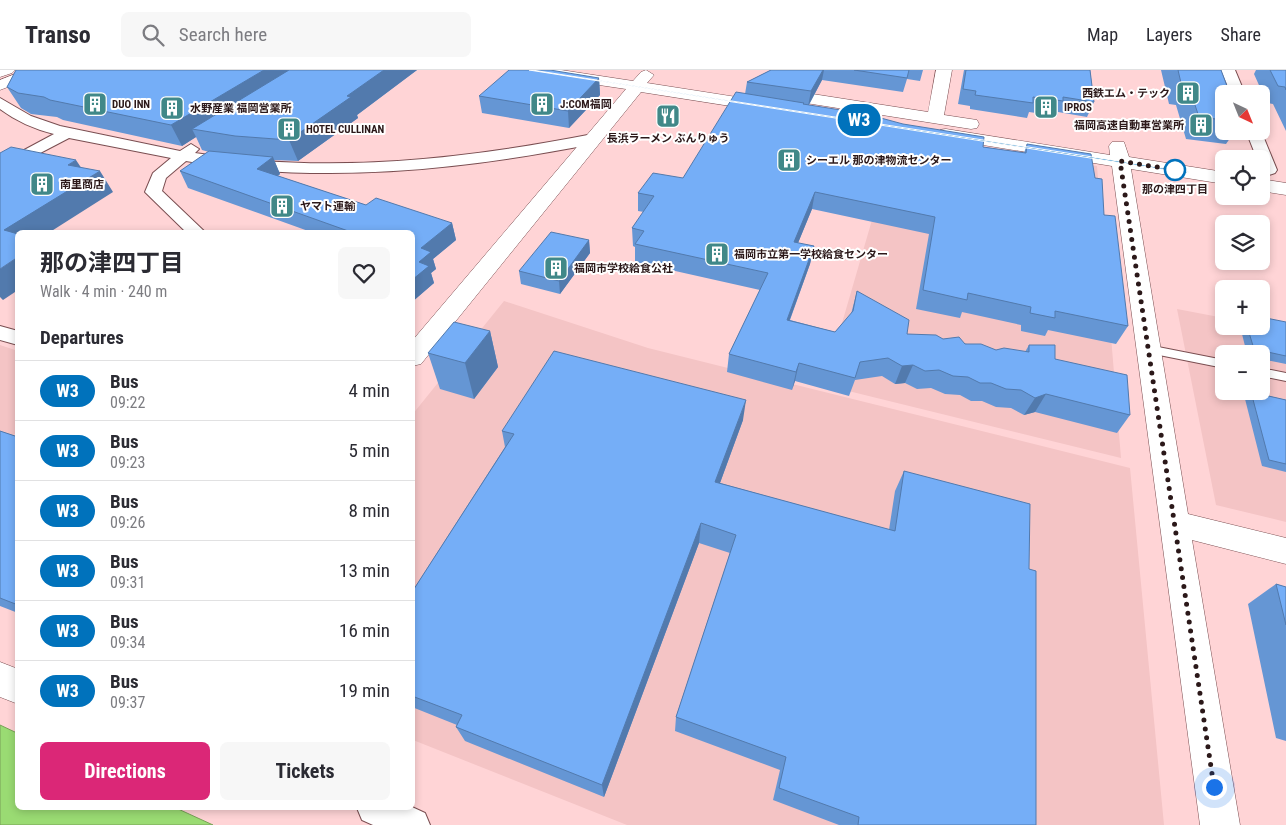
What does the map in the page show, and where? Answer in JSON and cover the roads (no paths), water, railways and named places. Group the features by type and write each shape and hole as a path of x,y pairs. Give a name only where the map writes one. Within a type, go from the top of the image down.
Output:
{"main road":[{"path":"0,74 7,70"},
{"path":"0,74 14,70"},
{"path":"0,84 35,70"},
{"path":"0,84 39,70"},
{"path":"532,70 640,75 935,118 1119,153 1215,176"},
{"path":"935,118 944,70"},
{"path":"415,354 593,139 640,75"},
{"path":"640,75 1119,153 1215,162"},
{"path":"1119,153 1220,825"},
{"path":"1270,175 1286,189"},
{"path":"1174,523 1286,551"},
{"path":"0,679 15,686"}],"street":[{"path":"1228,70 1234,85"},
{"path":"0,102 20,117 39,125 68,132 182,156 232,163 297,168 366,166 467,159 593,139"},
{"path":"0,169 68,132"},
{"path":"194,230 153,192 159,176 182,156 206,140"},
{"path":"0,333 15,337"},
{"path":"379,810 413,825"}],"lane":[{"path":"1148,349 1215,362"},
{"path":"1270,374 1286,377"}],"place":[{"name":"西鉄エム・テック","path":"1188,93"},
{"name":"DUO INN","path":"95,104"},
{"name":"J:COM福岡","path":"542,104"},
{"name":"IPROS","path":"1046,107"},
{"name":"水野産業 福岡営業所","path":"172,108"},
{"name":"長浜ラーメン ぶんりゅう","path":"668,116"},
{"name":"福岡高速自動車営業所","path":"1201,125"},
{"name":"HOTEL CULLINAN","path":"289,129"},
{"name":"シーエル 那の津物流センター","path":"789,160"},
{"name":"那の津四丁目","path":"1175,170"},
{"name":"南里商店","path":"42,184"},
{"name":"ヤマト運輸","path":"282,206"},
{"name":"福岡市立第一学校給食センター","path":"717,254"},
{"name":"福岡市学校給食公社","path":"556,268"}]}
